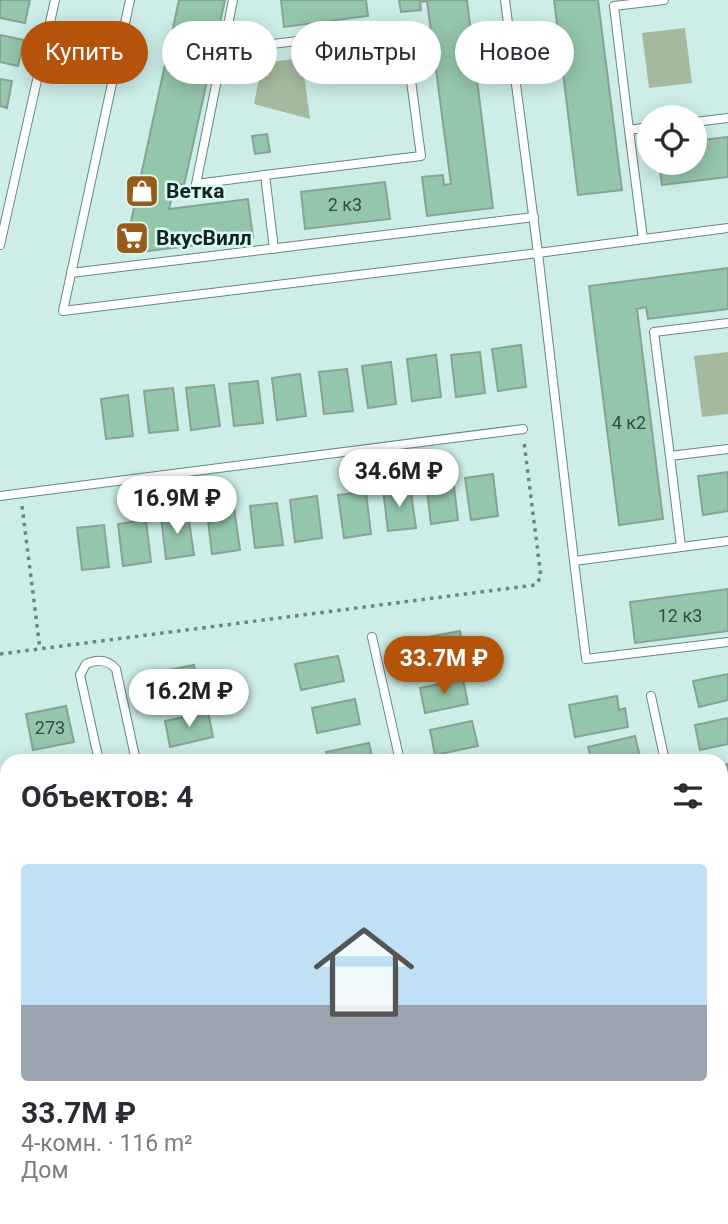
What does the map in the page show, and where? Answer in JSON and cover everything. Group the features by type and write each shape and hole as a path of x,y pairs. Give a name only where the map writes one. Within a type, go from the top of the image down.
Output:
{"lane":[{"path":"0,245 55,0"},
{"path":"130,0 63,311 728,228"},
{"path":"229,21 233,0"},
{"path":"505,0 534,217 586,659 728,642"},
{"path":"643,239 614,6 664,0"},
{"path":"216,84 196,184 421,156 404,28 277,43"},
{"path":"707,121 728,118"},
{"path":"629,130 637,129"},
{"path":"265,175 274,248"},
{"path":"71,274 534,217"},
{"path":"681,547 654,332 728,323"},
{"path":"0,496 523,429"},
{"path":"670,456 728,449"},
{"path":"574,561 728,541"},
{"path":"372,637 398,754"},
{"path":"97,754 80,675 86,664 101,660 116,669 134,754"},
{"path":"651,696 663,754"}],"path":[{"path":"0,654 535,585 541,577 523,429"},
{"path":"20,493 40,649"}],"green space":[{"path":"685,28 692,83 649,88 642,33"},
{"path":"291,59 291,84 305,84 310,119 254,104 258,84 277,84 277,61"},
{"path":"728,352 728,414 702,417 694,356"}],"building":[{"path":"0,0 30,0 25,21 0,18"},
{"path":"179,0 225,0 220,21 174,21"},
{"path":"281,0 366,0 368,16 330,21 291,21 291,26 284,27"},
{"path":"399,0 467,0 470,21 455,21 455,84 478,84 493,208 427,216 422,177 443,175 444,185 451,184 438,84 441,84 441,21 430,21 427,1 420,2 421,10 401,12"},
{"path":"554,0 598,0 622,190 578,195 564,84 574,84 574,21 557,21"},
{"path":"0,35 21,39 18,66 0,62"},
{"path":"0,79 12,81 7,108 0,106"},
{"path":"162,79 162,84 206,84 184,185 175,183 169,209 248,199 253,238 124,254"},
{"path":"267,134 270,152 255,154 252,136"},
{"path":"728,137 728,177 662,185 661,175 707,175 707,140"},
{"path":"385,182 390,219 305,229 301,192"},
{"path":"728,268 728,309 648,319 646,307 637,309 663,519 619,525 589,286"},
{"path":"521,345 526,387 498,391 492,349"},
{"path":"480,352 485,393 456,397 451,355"},
{"path":"436,355 441,397 412,401 407,359"},
{"path":"391,362 396,404 368,408 362,366"},
{"path":"347,369 353,411 324,414 319,372"},
{"path":"300,374 306,416 277,420 272,378"},
{"path":"258,381 263,423 234,426 229,384"},
{"path":"214,385 220,426 191,430 186,388"},
{"path":"173,388 178,430 149,433 144,391"},
{"path":"128,395 133,436 106,439 101,399"},
{"path":"728,472 728,511 703,515 698,476"},
{"path":"493,474 498,516 471,520 465,478"},
{"path":"453,479 458,520 431,524 426,482"},
{"path":"410,486 416,528 388,531 383,489"},
{"path":"366,492 371,534 344,538 338,495"},
{"path":"317,496 322,538 295,542 290,500"},
{"path":"277,503 283,545 255,548 250,506"},
{"path":"234,508 240,550 212,554 207,512"},
{"path":"188,514 194,555 166,559 161,517"},
{"path":"146,520 151,562 123,566 118,524"},
{"path":"104,525 109,567 82,570 77,528"},
{"path":"728,589 728,631 635,643 630,602"},
{"path":"460,631 465,656 422,665 417,639"},
{"path":"338,656 344,681 301,690 295,664"},
{"path":"194,665 199,690 158,698 153,673"},
{"path":"728,674 728,700 699,707 693,681"},
{"path":"463,679 468,704 425,713 420,688"},
{"path":"617,696 619,710 625,708 628,727 575,737 569,705"},
{"path":"355,699 360,724 317,733 312,708"},
{"path":"66,706 74,742 33,750 26,714"},
{"path":"208,712 213,737 170,747 165,721"},
{"path":"728,718 728,744 700,750 695,725"},
{"path":"472,721 478,746 435,754 430,730"},
{"path":"635,736 639,754 590,754 588,747"},
{"path":"369,743 371,754 326,754"}],"place":[{"name":"Ветка","path":"142,191"},
{"name":"ВкусВилл","path":"132,238"}]}
